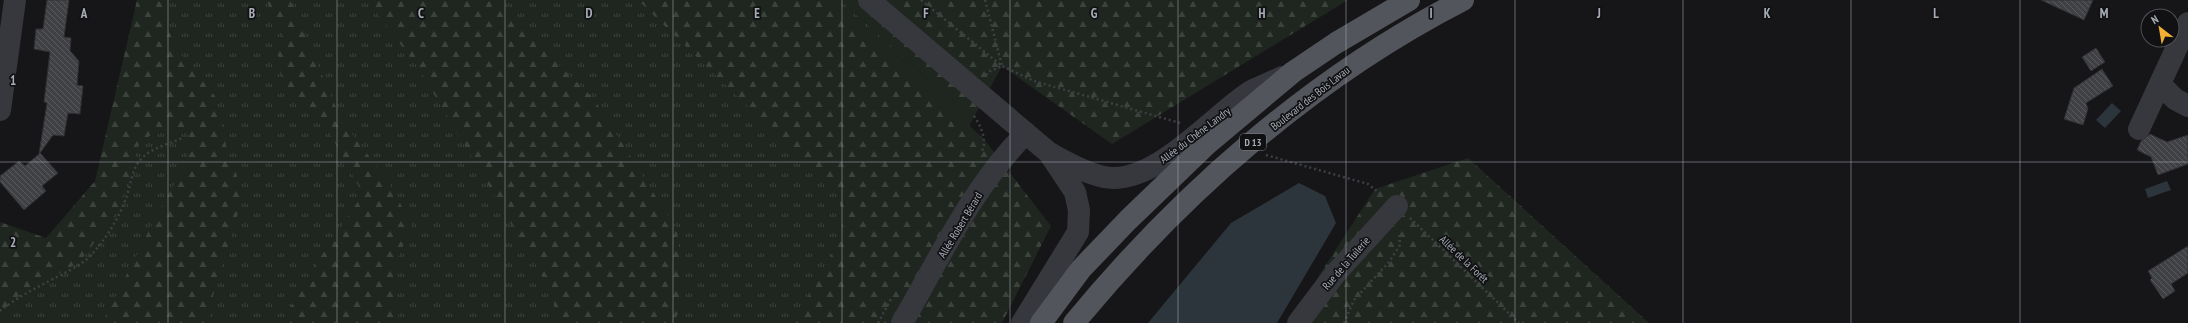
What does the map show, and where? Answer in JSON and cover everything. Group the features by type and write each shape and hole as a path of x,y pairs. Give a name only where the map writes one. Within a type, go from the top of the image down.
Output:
{"main road":[{"name":"D 13","path":"1041,323 1081,269 1128,220 1207,144 1293,72 1336,43 1409,0"},
{"name":"Boulevard des Bois Lavau","path":"1074,323 1107,283 1194,192 1272,127 1352,65 1463,0"}],"street":[{"path":"0,110 15,0"},
{"name":"Allée du Chêne Landry","path":"869,0 1048,152 1070,165 1105,178 1128,176 1164,161 1251,91 1293,72"},
{"path":"2139,129 2188,23"},
{"path":"2160,84 2175,100 2188,106"},
{"name":"Allée Robert Bérard","path":"902,323 972,202 1013,146 1026,133"},
{"name":"Allée du Chêne Landry","path":"1022,323 1078,232 1079,210 1075,192 1048,152"},
{"name":"Rue de la Tuilerie","path":"1298,323 1335,274 1397,206"}],"path":[{"path":"921,0 1002,66 1034,81 1187,125"},
{"path":"984,0 1002,66"},
{"path":"979,156 983,150 983,130 969,108 974,89 990,71 1002,66"},
{"path":"0,311 21,297 77,266 90,256 110,230 118,216 139,162 155,150 182,138"},
{"name":"Allée de la Forêt","path":"1263,154 1368,184 1397,206 1519,323"},
{"path":"1344,323 1354,300 1389,262 1400,245 1397,206"},
{"path":"878,323 895,293"}],"green space":[{"path":"137,0 162,0 168,30 180,53 215,96 226,145 242,190 237,217 213,296 209,323 102,323 161,207 183,169 192,142 187,134 179,129 156,131 139,144 121,206 80,262 22,293 0,312 0,222 46,238 95,181"},
{"path":"148,0 840,0 973,119 852,323 0,323 0,257 102,227"},
{"path":"266,0 290,0 341,119 389,183 412,225 394,267 399,323 281,323 314,267 363,194 320,115 287,88 280,71 278,50 283,33"},
{"path":"367,0 493,0 594,99 677,230 684,299 674,323 557,323 553,294 419,69"},
{"path":"638,0 828,0 983,138 1051,226 1002,323 794,323 845,230 838,194"},
{"path":"840,0 1348,0 1112,144 1002,66 973,119"},
{"path":"1468,158 1649,323 1292,323 1320,274 1375,189"}],"shaded area":[{"path":"2112,103 2121,111 2105,128 2096,120"},
{"path":"2167,181 2171,190 2148,198 2145,189"},
{"path":"1299,183 1325,196 1336,223 1277,323 1148,323 1231,223"}],"building":[{"path":"47,0 69,0 64,37 71,38 70,51 79,61 77,85 83,86 80,114 68,113 64,136 53,135 40,153 58,173 42,186 46,191 24,210 0,182 0,176 19,161 25,166 39,154 47,103 44,102 50,52 34,49 36,29 43,29"},
{"path":"2041,0 2093,0 2084,20"},
{"path":"2096,48 2105,62 2091,71 2082,57"},
{"path":"2102,69 2113,86 2086,103 2088,109 2083,125 2064,119 2074,88"},
{"path":"2150,134 2167,142 2188,135 2188,164 2158,175 2151,157 2137,150 2141,141"},
{"path":"2188,246 2188,273 2171,284 2175,291 2163,299 2150,280 2152,278 2148,271"}]}
